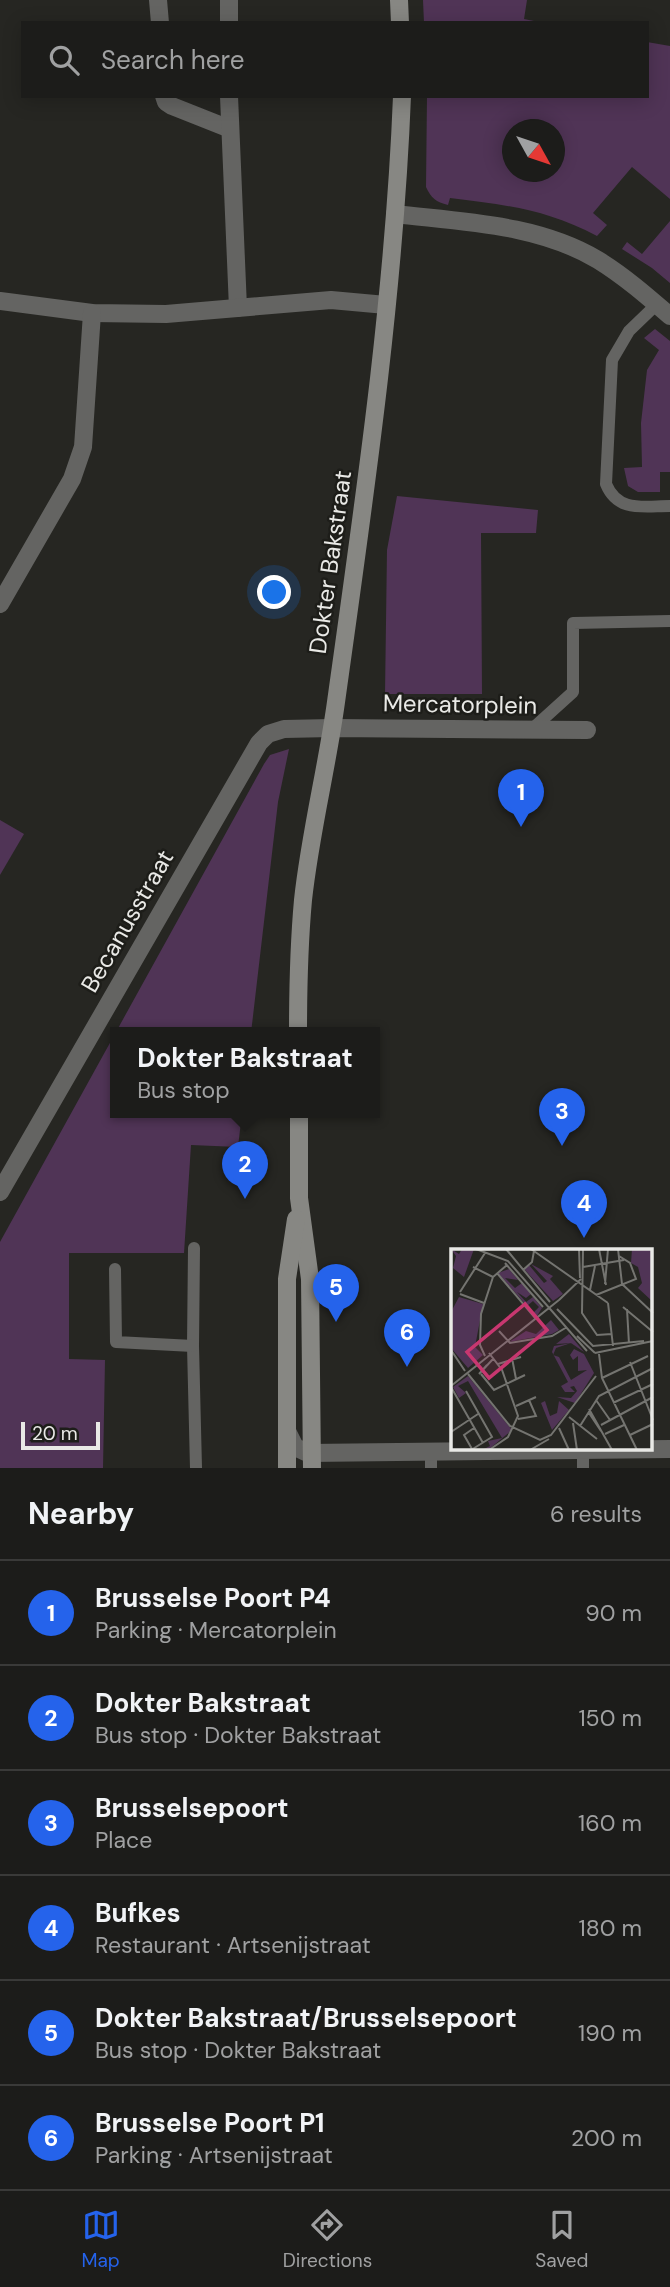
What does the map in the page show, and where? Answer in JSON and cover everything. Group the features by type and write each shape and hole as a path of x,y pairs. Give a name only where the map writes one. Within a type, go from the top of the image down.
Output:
{"street":[{"path":"158,0 160,21"},
{"path":"229,0 229,21"},
{"path":"399,0 400,21"},
{"path":"165,98 172,106 229,129"},
{"path":"229,98 238,308"},
{"name":"Dokter Bakstraat","path":"298,1027 303,900 332,728 364,495 395,214 402,98"},
{"path":"395,214 510,229 551,239 596,259 630,282 663,310"},
{"path":"0,301 92,313 166,314 331,300 386,305"},
{"path":"1,599 79,462 83,447 92,313"},
{"name":"Mercatorplein","path":"332,728 587,730"},
{"name":"Becanusstraat","path":"0,1192 259,743 268,734 276,731 332,728"},
{"path":"299,1118 299,1198 310,1279 312,1461"},
{"path":"287,1468 287,1279 299,1198"},
{"path":"288,1433 295,1447 312,1461 431,1460 583,1450"},
{"path":"652,1449 670,1449"}],"lane":[{"path":"663,310 629,331 612,360 606,484 616,500 625,505 670,506"},
{"path":"531,730 573,692 573,623 670,621"},
{"path":"194,1248 196,1468"},
{"path":"116,1269 116,1342 193,1346"},
{"path":"583,1450 583,1468"}],"shaded area":[{"path":"423,0 527,0 524,19 534,21 424,21"},
{"path":"649,42 670,46 670,199 632,167 593,213 607,225 597,236 543,214 450,198 448,205 434,199 426,187 427,98 649,98"},
{"path":"670,221 670,283 622,249 627,242 642,254"},
{"path":"655,329 670,341 670,472 660,472 660,492 638,492 628,486 624,468 642,467 641,423 647,370 659,350 644,338"},
{"path":"397,496 538,510 536,533 481,533 482,694 385,694 387,550"},
{"path":"289,749 278,802 252,1027 119,1027 264,764 270,755"},
{"path":"0,820 24,834 0,875"},
{"path":"110,1043 110,1118 241,1118 238,1147 191,1145 184,1253 69,1253 69,1359 105,1360 103,1468 0,1468 0,1242"}],"place":[{"name":"Brusselse Poort P4","path":"521,827"},
{"name":"Brusselsepoort","path":"562,1146"},
{"name":"Dokter Bakstraat","path":"245,1199"},
{"name":"Bufkes","path":"584,1238"},
{"name":"Dokter Bakstraat/Brusselsepoort","path":"336,1322"},
{"name":"Brusselse Poort P1","path":"407,1367"}]}
